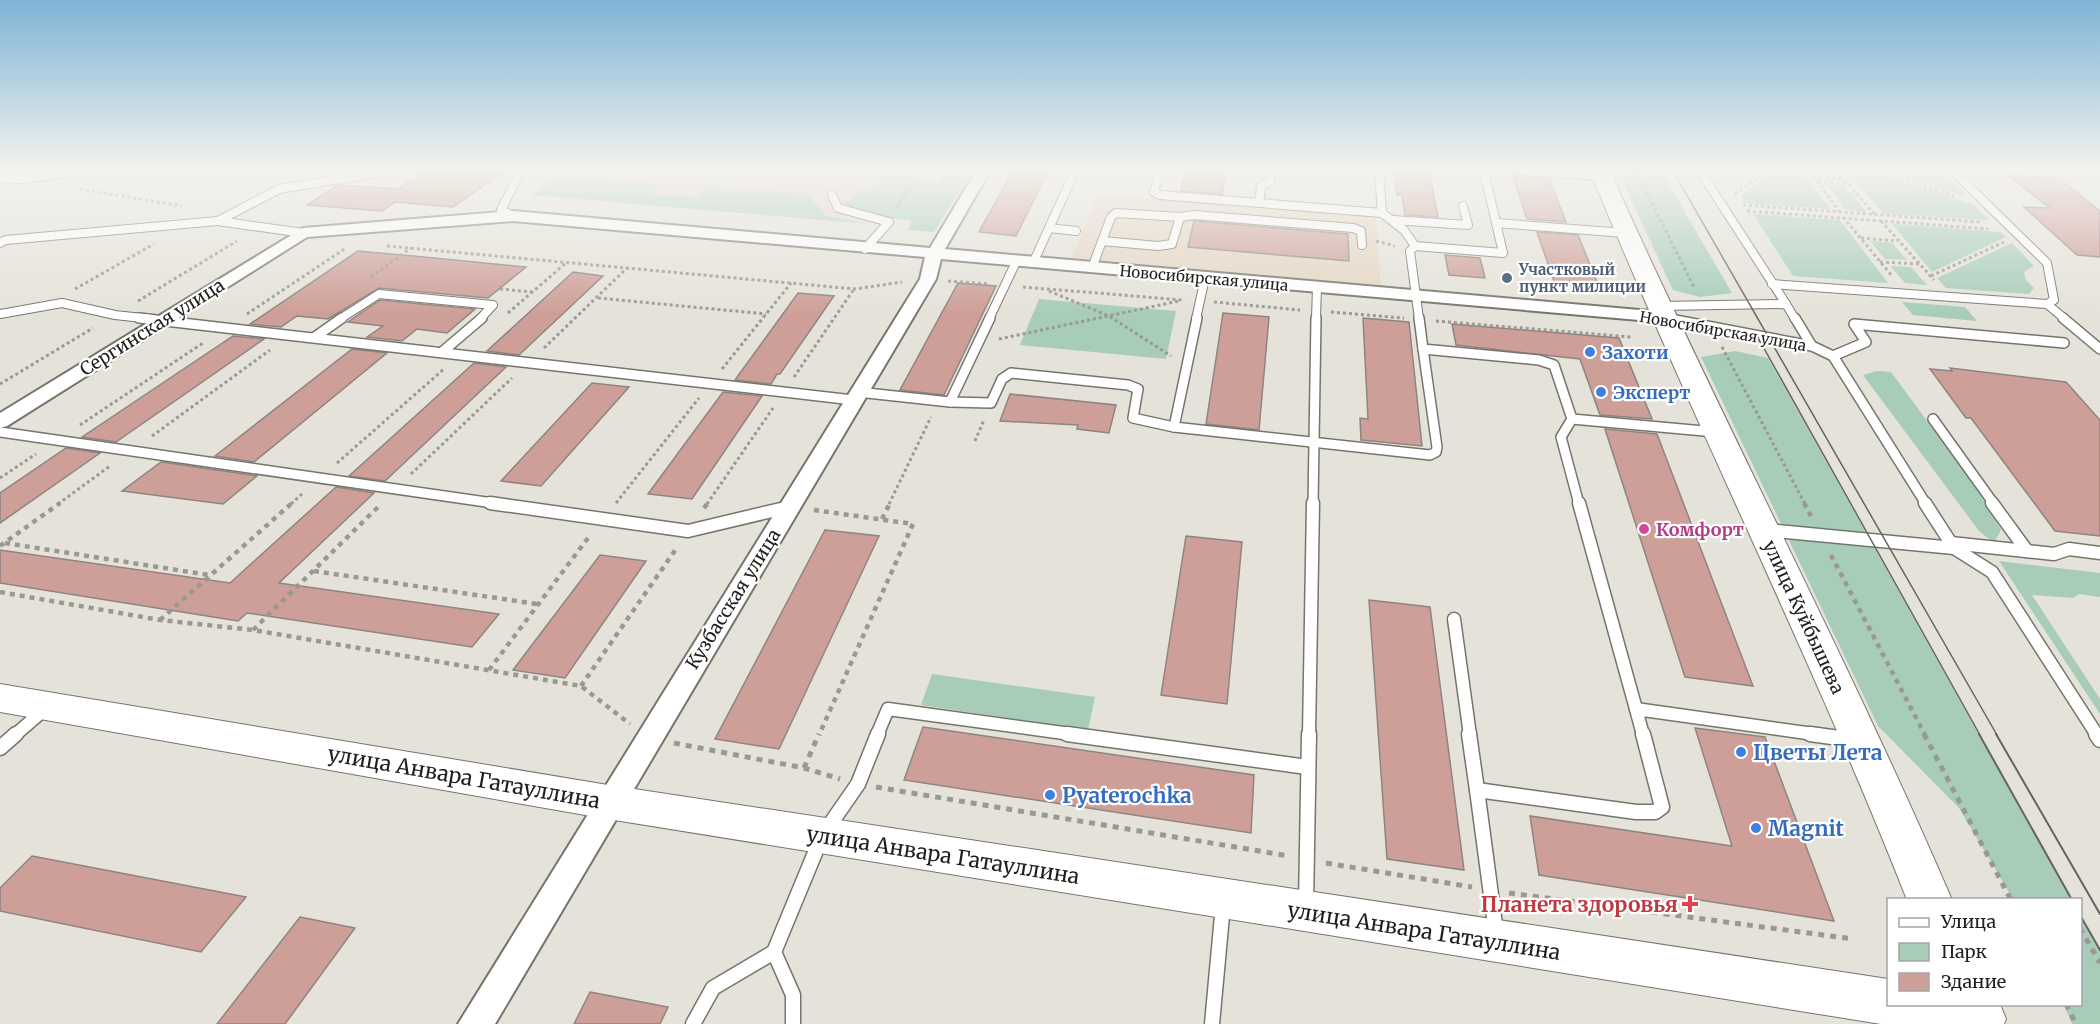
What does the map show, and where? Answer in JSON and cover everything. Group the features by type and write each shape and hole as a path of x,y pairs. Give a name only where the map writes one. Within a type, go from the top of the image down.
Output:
{"street":[{"name":"Новосибирская улица","path":"303,233 479,219"},
{"name":"Новосибирская улица","path":"543,219 1416,296 1660,312"},
{"name":"Кузбасская улица","path":"475,1024 647,737 927,279 934,255 955,219"},
{"name":"улица Куйбышева","path":"1618,219 1715,432 1863,741 1929,898"},
{"name":"Сергинская улица","path":"0,422 303,233"},
{"name":"улица Анвара Гатауллина","path":"0,698 608,802 1498,943 1887,1002"},
{"path":"1907,1006 1980,1016"}],"lane":[{"path":"218,221 222,219"},
{"path":"865,249 889,222 877,219"},
{"path":"1033,263 1053,219"},
{"path":"1092,268 1110,219"},
{"path":"1102,241 1158,246 1172,244 1179,219"},
{"path":"1240,219 1353,228 1361,231 1362,245"},
{"path":"1393,220 1468,225 1466,219"},
{"path":"0,314 62,303 115,315 784,392 991,403 1002,379 1011,373 1116,383 1135,386 1138,389 1133,418 1174,427 1418,455 1436,452 1410,250 1415,246 1503,253 1495,219"},
{"path":"1730,219 1812,346"},
{"path":"1772,284 2047,304 2054,300 2047,263 2001,219"},
{"path":"1393,220 1404,230 1415,246"},
{"path":"0,243 6,240 69,231 218,221 303,233"},
{"path":"1496,223 1624,233"},
{"path":"1049,228 1076,231"},
{"path":"945,401 977,343 1016,262"},
{"path":"1174,427 1205,278"},
{"path":"1306,912 1306,511 1314,443 1317,287"},
{"path":"315,337 379,294 493,305 490,311 442,352"},
{"path":"1660,312 1703,306 1786,304"},
{"path":"2047,304 2100,349"},
{"name":"Новосибирская улица","path":"1660,312 1713,327 1812,346 1833,356"},
{"path":"2064,343 1854,324 1866,342 1833,356 1953,545 1992,572 2100,740"},
{"path":"1424,349 1549,362 1557,369 1572,419 1561,437 1662,807 1655,812 1636,812 1477,789"},
{"path":"1572,419 1715,432"},
{"path":"1933,419 2027,551"},
{"path":"0,432 688,531 789,507"},
{"path":"1762,530 2054,554 2069,549 2100,553"},
{"path":"1454,619 1498,943"},
{"path":"0,748 49,706"},
{"path":"693,1024 713,988 774,952 822,836 858,784 888,709 1307,767"},
{"path":"1636,709 1863,741"},
{"path":"1212,1024 1224,899"},
{"path":"774,952 793,989 796,1006 793,1024"}],"path":[{"path":"214,219 218,221"},
{"path":"1659,219 1703,306"},
{"path":"1845,219 1906,293"},
{"path":"1854,219 2016,233"},
{"path":"1938,219 2006,224"},
{"path":"1881,221 1948,296"},
{"path":"44,305 192,223"},
{"path":"1931,276 2016,233"},
{"path":"1860,238 1899,241"},
{"path":"0,478 354,243"},
{"path":"377,245 855,289 927,279 1631,337"},
{"path":"365,282 412,248"},
{"path":"1879,261 1921,264"},
{"path":"506,315 566,262"},
{"path":"253,630 396,489 628,268"},
{"path":"489,671 602,519 791,283"},
{"path":"1043,288 1109,316 1186,367"},
{"path":"581,686 855,289"},
{"path":"597,297 766,314"},
{"path":"977,343 1183,300"},
{"path":"1713,327 2010,898"},
{"path":"2,544 292,334"},
{"path":"160,620 461,354"},
{"path":"882,519 945,401"},
{"path":"789,507 914,524 804,768"},
{"path":"2,544 209,575"},
{"path":"313,571 537,604"},
{"path":"0,592 160,620 253,630 581,686 647,737 804,768 858,784 1491,891 1853,939"},
{"path":"2082,932 2100,963"},
{"path":"2067,1006 2076,1024"}],"shaded area":[{"path":"808,219 884,219 880,225"},
{"path":"1088,219 1376,219 1381,287 1071,260"}],"green space":[{"path":"808,219 841,219 869,224"},
{"path":"897,219 942,219 934,232 907,230 912,221"},
{"path":"1640,219 1689,219 1732,293 1700,297 1673,290"},
{"path":"1756,219 1840,220 1888,283 1793,276"},
{"path":"1892,224 2000,232 2006,237 1932,272"},
{"path":"1870,241 1892,243 1907,260 1885,259"},
{"path":"2012,243 2034,266 2024,272 2026,280 2034,288 2029,294 1946,288 1937,278"},
{"path":"1890,266 1911,267 1927,285 1905,283"},
{"path":"1039,299 1176,311 1166,359 1020,345"},
{"path":"1902,302 1965,307 1977,321 1913,315"},
{"path":"1735,351 1768,358 2070,898 2012,898 1959,808 1878,726 1701,357"},
{"path":"1877,371 1891,372 1973,483 2001,530 1994,543 1979,531 1863,375"},
{"path":"1999,561 2100,573 2100,597 2079,594 2073,598 2032,595 2100,699 2100,714"},
{"path":"932,674 1095,697 1088,730 921,705"},
{"path":"2082,918 2100,950 2100,1024 2072,1024 2064,1006 2082,1006"}],"building":[{"path":"986,219 1024,219 1016,236 979,232"},
{"path":"1527,219 1565,219 1566,222"},
{"path":"2037,219 2100,219 2100,257 2077,255"},
{"path":"1194,221 1348,234 1349,261 1188,247"},
{"path":"1537,232 1578,235 1599,287 1555,284"},
{"path":"358,251 526,267 488,298 379,288 328,319 297,316 281,327 250,324"},
{"path":"1445,255 1480,258 1485,278 1449,275"},
{"path":"573,272 603,276 519,355 487,351"},
{"path":"958,283 996,286 944,395 900,390"},
{"path":"798,293 834,296 771,384 735,380"},
{"path":"380,300 475,309 447,333 417,329 402,341 367,337 383,326 348,322"},
{"path":"1223,313 1269,317 1259,430 1206,424"},
{"path":"1363,318 1409,322 1422,446 1361,440 1360,418 1368,419"},
{"path":"1452,324 1619,338 1652,419 1600,415 1580,359 1456,345"},
{"path":"233,336 264,339 116,442 82,437"},
{"path":"352,349 387,353 254,462 215,456"},
{"path":"474,363 506,367 385,481 349,476"},
{"path":"1950,368 2066,382 2100,420 2100,536 2055,531 1971,418 1966,418 1930,369 1952,371"},
{"path":"592,383 629,387 541,486 501,481"},
{"path":"723,392 762,396 692,499 648,494"},
{"path":"1010,394 1116,405 1109,433 1077,429 1078,425 1000,421"},
{"path":"1605,429 1657,434 1753,686 1685,677"},
{"path":"66,448 100,453 0,523 0,493"},
{"path":"161,462 257,476 223,504 122,491"},
{"path":"336,487 374,493 279,583 499,614 472,647 247,613 238,621 0,583 0,550 230,583"},
{"path":"825,530 879,536 779,749 715,739"},
{"path":"1186,536 1242,542 1227,704 1161,695"},
{"path":"600,555 646,561 565,678 513,670"},
{"path":"1369,600 1430,607 1464,870 1387,859"},
{"path":"923,727 1254,775 1251,833 904,780"},
{"path":"1695,728 1765,737 1834,921 1539,875 1530,816 1732,846"},
{"path":"32,856 246,897 201,952 0,911 0,888"},
{"path":"300,917 355,928 285,1024 217,1024"},
{"path":"590,992 668,1007 660,1024 574,1024"}],"tram line":[{"path":"1700,219 1997,735"},
{"path":"1756,334 1980,735"},
{"path":"1979,734 2071,898"},
{"path":"1996,734 2100,914"},
{"path":"2082,918 2100,950"}],"place":[{"name":"Участковый пункт милиции","path":"1507,278"},
{"name":"Захоти","path":"1590,352"},
{"name":"Эксперт","path":"1601,392"},
{"name":"Комфорт","path":"1644,529"},
{"name":"Цветы Лета","path":"1741,752"},
{"name":"Pyaterochka","path":"1050,795"},
{"name":"Magnit","path":"1756,828"},
{"name":"Планета здоровья","path":"1690,904"}]}
